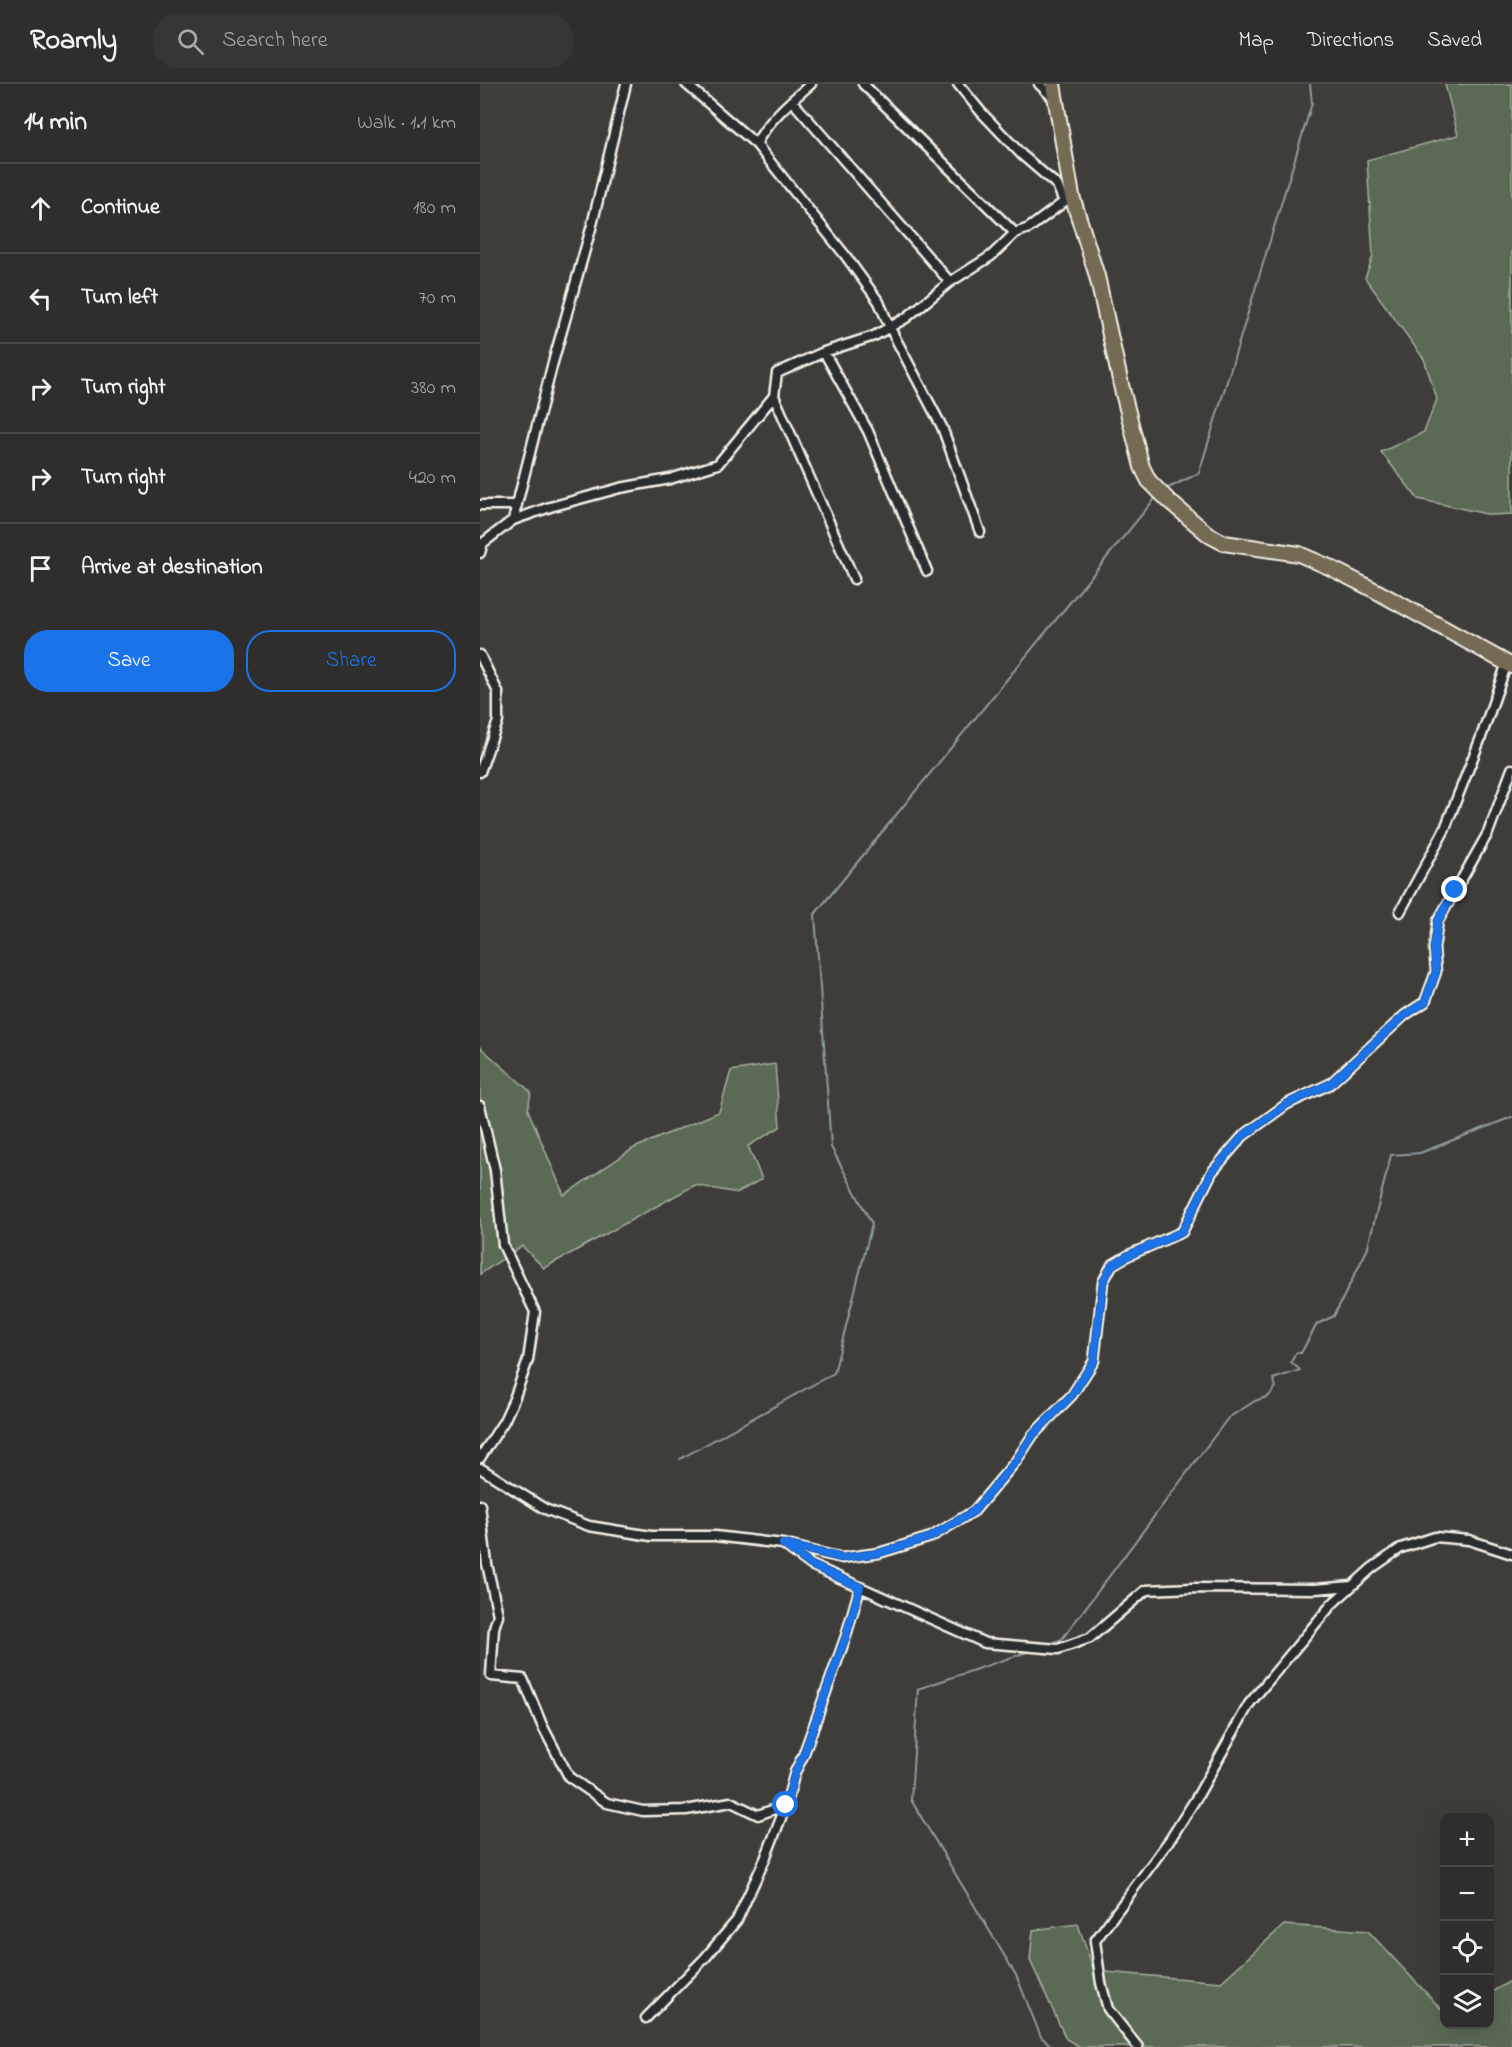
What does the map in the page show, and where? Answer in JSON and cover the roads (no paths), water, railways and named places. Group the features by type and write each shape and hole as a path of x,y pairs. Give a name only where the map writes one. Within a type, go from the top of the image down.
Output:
{"main road":[{"path":"1053,84 1068,199 1097,276 1122,390 1142,467 1149,481 1209,535 1224,543 1299,554 1376,591 1510,664"}],"street":[{"path":"513,520 552,366 592,225 626,84"},
{"path":"687,84 756,144 845,255 879,302 890,328 942,427 980,532"},
{"path":"756,144 762,132 811,84"},
{"path":"863,84 1015,233"},
{"path":"854,579 774,396 777,373 824,352 874,336 890,328 950,282 991,256 1015,233 1029,228 1068,199 1057,185 1022,155 958,84"},
{"path":"1039,84 1057,101"},
{"path":"792,101 950,282"},
{"path":"824,352 868,431 927,571"},
{"path":"480,553 483,543 513,520 590,496 670,479 718,464 774,396"},
{"path":"480,505 517,505"},
{"path":"480,655 498,692 498,721 480,772"},
{"path":"1400,912 1444,831 1510,664"},
{"path":"480,1468 545,1509 589,1526 651,1536 715,1536 783,1544 842,1558 879,1553 931,1537 974,1511 1016,1461 1033,1435 1072,1395 1094,1361 1103,1282 1112,1265 1182,1232 1212,1172 1243,1136 1287,1104 1330,1084 1405,1015 1425,1002 1436,972 1434,948 1438,921 1488,833 1512,769"},
{"path":"480,1106 495,1170 503,1245 535,1312 528,1360 514,1399 504,1422 480,1458"},
{"path":"480,1505 487,1564 498,1615 494,1628 491,1676 523,1679 542,1725 569,1777 607,1803 643,1811 686,1809 730,1802 758,1815 786,1805"},
{"path":"1138,2047 1107,2009 1095,1941 1171,1838 1197,1797 1249,1704 1332,1604 1372,1568 1401,1548 1435,1538 1469,1540 1512,1554"},
{"path":"783,1544 811,1565 984,1643 1058,1649 1090,1638 1146,1590 1315,1589 1352,1586"},
{"path":"646,2018 705,1958 737,1920 765,1859 786,1805 795,1772 803,1756 846,1636 860,1587"}],"waterway":[{"path":"1164,490 1199,473 1312,103 1310,84"},
{"path":"680,1459 834,1373 872,1224 831,1147 815,914 1157,496"},
{"path":"1047,1645 1062,1639 1228,1418 1255,1401 1269,1396 1276,1387 1273,1379 1300,1370 1291,1362 1296,1353 1301,1353 1317,1324 1334,1316 1367,1250 1391,1155 1420,1153 1512,1117"},
{"path":"1030,1651 918,1689 911,1800 1016,1975 1041,2037 1053,2047"}]}
